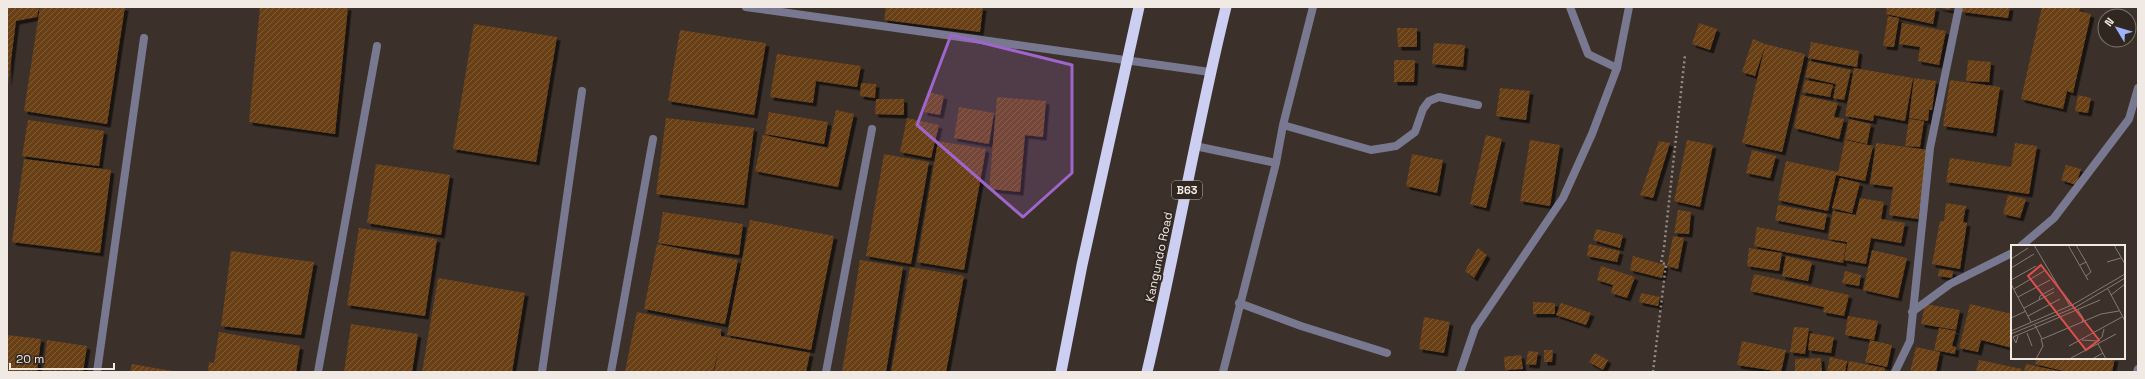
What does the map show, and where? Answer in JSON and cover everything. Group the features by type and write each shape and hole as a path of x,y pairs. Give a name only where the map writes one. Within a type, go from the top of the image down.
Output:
{"highway":[{"path":"1061,372 1082,265 1139,7"},
{"name":"Kangundo Road","path":"1147,372 1168,285 1210,72 1226,7"}],"street":[{"path":"746,7 1128,59 1210,72"},
{"path":"1223,372 1239,304 1276,163 1283,125 1313,7"},
{"path":"1570,7 1588,54 1617,68"},
{"path":"1460,372 1476,328 1563,198 1592,134 1617,68 1629,7"},
{"path":"1895,372 1910,341 1930,148 1959,7"},
{"path":"97,372 144,38"},
{"path":"318,372 377,46"},
{"path":"2022,245 2054,218 2129,119 2138,88"},
{"path":"542,372 582,91"},
{"path":"1283,125 1371,150 1396,146 1415,132 1423,109 1429,101 1439,97 1478,105"},
{"path":"826,372 872,129"},
{"path":"611,372 653,138"},
{"path":"1195,146 1276,163"},
{"path":"1912,312 1950,284 2011,254"},
{"path":"1239,304 1301,326 1386,353"}],"path":[{"path":"1653,372 1666,264 1661,263 1661,256 1664,248 1685,55"}],"highlighted area":[{"path":"951,35 1072,65 1072,173 1023,217 917,125"}],"building":[{"path":"7,7 39,7 37,17 16,21 8,84"},
{"path":"40,7 125,7 107,124 24,111"},
{"path":"260,7 348,7 335,134 249,122"},
{"path":"886,7 983,7 980,32 884,20"},
{"path":"1887,7 1936,8 1933,24 1886,14"},
{"path":"1937,7 1951,7 1950,10"},
{"path":"1962,7 2010,7 2008,18 1962,12"},
{"path":"2042,7 2080,7 2079,11 2091,14 2073,93 2067,91 2063,109 2021,99"},
{"path":"1888,16 1899,18 1894,47 1883,46"},
{"path":"1699,23 1717,29 1710,50 1692,44"},
{"path":"1902,23 1946,31 1939,65 1918,61 1920,47 1899,44"},
{"path":"474,24 557,37 536,162 453,149"},
{"path":"1397,28 1417,28 1417,47 1398,47"},
{"path":"680,30 766,43 754,115 668,101"},
{"path":"1753,39 1765,44 1805,54 1782,152 1742,143 1765,46 1755,76 1742,72"},
{"path":"1811,42 1859,51 1857,67 1808,58"},
{"path":"1434,43 1465,45 1463,67 1432,64"},
{"path":"777,54 861,66 857,87 816,81 813,103 770,97"},
{"path":"1394,60 1415,60 1414,82 1394,82"},
{"path":"1968,60 1991,62 1989,82 1966,81"},
{"path":"1809,61 1851,70 1844,100 1833,98 1836,84 1805,77"},
{"path":"1854,68 1913,78 1905,121 1874,115 1873,121 1845,116"},
{"path":"1914,78 1936,81 1932,110 1929,110 1928,121 1909,118"},
{"path":"1805,80 1833,85 1830,97 1802,92"},
{"path":"1950,80 2000,87 1993,133 1943,126"},
{"path":"861,83 876,84 875,98 860,96"},
{"path":"1500,88 1530,91 1526,120 1496,116"},
{"path":"928,92 944,96 940,115 924,112"},
{"path":"1801,95 1838,103 1834,117 1844,119 1839,139 1794,128"},
{"path":"2078,95 2091,98 2088,113 2075,111"},
{"path":"997,97 1046,101 1043,137 1025,135 1020,192 989,189"},
{"path":"876,99 904,99 904,115 875,114"},
{"path":"959,107 994,113 989,144 954,138"},
{"path":"836,110 854,114 838,187 755,171 763,135 828,148"},
{"path":"769,112 828,122 824,144 765,134"},
{"path":"666,118 754,128 744,205 656,194"},
{"path":"907,118 939,125 931,158 900,152"},
{"path":"1849,119 1871,124 1867,144 1845,139"},
{"path":"1909,119 1924,121 1920,147 1905,146"},
{"path":"28,120 104,131 99,166 22,156"},
{"path":"1486,135 1502,139 1486,208 1470,204"},
{"path":"1530,140 1560,145 1550,206 1520,201"},
{"path":"1687,140 1713,145 1700,207 1674,201"},
{"path":"1845,140 1873,146 1865,181 1836,175 1828,211 1778,200 1786,161 1838,172"},
{"path":"938,141 986,149 964,270 917,262"},
{"path":"1659,141 1670,143 1653,198 1640,195"},
{"path":"1876,143 1929,150 1918,219 1889,215 1893,187 1870,184"},
{"path":"2015,143 2037,146 2029,194 1946,182 1950,158 2011,167"},
{"path":"1752,150 1776,156 1770,178 1746,173"},
{"path":"884,154 929,162 911,264 866,256"},
{"path":"1412,154 1443,160 1437,193 1406,186"},
{"path":"24,159 111,170 100,253 12,242"},
{"path":"376,164 450,175 441,235 367,223"},
{"path":"2066,165 2081,169 2076,185 2061,180"},
{"path":"1840,178 1860,183 1852,213 1832,208"},
{"path":"2008,195 2026,199 2020,218 2003,214"},
{"path":"1860,198 1884,202 1881,219 1905,223 1901,243 1871,238 1866,264 1844,260 1847,242 1828,239 1833,211 1856,215"},
{"path":"1946,203 1966,206 1963,222 1967,223 1960,269 1932,264 1940,221 1944,221"},
{"path":"1778,205 1827,214 1824,230 1775,220"},
{"path":"1678,210 1691,212 1689,234 1674,233"},
{"path":"663,212 743,224 739,255 658,243"},
{"path":"750,220 834,236 811,350 727,335"},
{"path":"1757,227 1846,244 1843,263 1754,246"},
{"path":"359,228 437,239 425,316 347,305"},
{"path":"1596,229 1623,235 1620,248 1593,240"},
{"path":"1673,236 1684,238 1678,269 1667,266"},
{"path":"657,244 738,260 725,324 644,309"},
{"path":"1589,244 1620,251 1617,262 1587,256"},
{"path":"1478,248 1487,255 1474,278 1465,271"},
{"path":"1749,248 1782,253 1779,271 1747,266"},
{"path":"1872,250 1907,258 1898,298 1863,290"},
{"path":"231,251 314,262 301,335 221,326"},
{"path":"1633,256 1665,265 1662,278 1630,270"},
{"path":"1786,256 1812,262 1808,281 1782,276"},
{"path":"860,260 903,267 886,372 842,372"},
{"path":"1601,266 1635,277 1627,298 1611,293 1613,285 1597,280"},
{"path":"910,267 964,276 946,372 891,372"},
{"path":"1939,269 1953,271 1952,278 1938,276"},
{"path":"1845,271 1861,275 1859,286 1842,283"},
{"path":"1754,274 1849,295 1844,316 1823,312 1824,307 1750,291"},
{"path":"438,278 525,293 512,372 422,372"},
{"path":"1641,293 1660,297 1658,306 1639,302"},
{"path":"1533,302 1555,303 1555,314 1533,314"},
{"path":"1561,303 1591,313 1586,325 1556,315"},
{"path":"1925,304 1960,310 1956,330 1921,324"},
{"path":"1970,304 2011,314 2011,348 1981,340 1978,352 1959,348"},
{"path":"637,312 721,329 721,336 810,353 806,372 714,372 719,348 713,372 625,372"},
{"path":"1848,316 1878,321 1874,340 1845,335"},
{"path":"1424,317 1450,322 1444,353 1419,349"},
{"path":"351,324 418,334 412,372 344,372"},
{"path":"1794,327 1809,328 1805,354 1790,352"},
{"path":"1939,328 1956,331 1952,346 1956,347 1955,354 1934,350"},
{"path":"219,332 300,346 296,372 208,372 209,362 214,363"},
{"path":"1810,333 1834,337 1831,353 1808,350"},
{"path":"7,335 41,339 37,372 7,372"},
{"path":"47,340 87,346 83,372 43,372"},
{"path":"1870,340 1892,345 1887,367 1865,362"},
{"path":"1742,341 1786,350 1781,372 1737,365"},
{"path":"1916,347 1940,352 1936,372 1910,372"},
{"path":"1544,350 1553,350 1552,362 1544,362"},
{"path":"1528,351 1538,352 1536,365 1526,364"},
{"path":"1595,353 1608,360 1603,370 1589,362"},
{"path":"1521,355 1523,369 1505,370 1504,357"},
{"path":"1830,357 1847,361 1845,372 1827,372"},
{"path":"1821,358 1822,372 1795,372 1795,359"},
{"path":"2037,359 2115,359 2112,372 2067,372 2035,364"},
{"path":"1979,360 2022,369 2021,372 1976,372"},
{"path":"1849,361 1885,368 1885,372 1847,372"},
{"path":"132,364 172,371 172,372 130,372"},
{"path":"2026,364 2059,371 2059,372 2024,372"}]}
